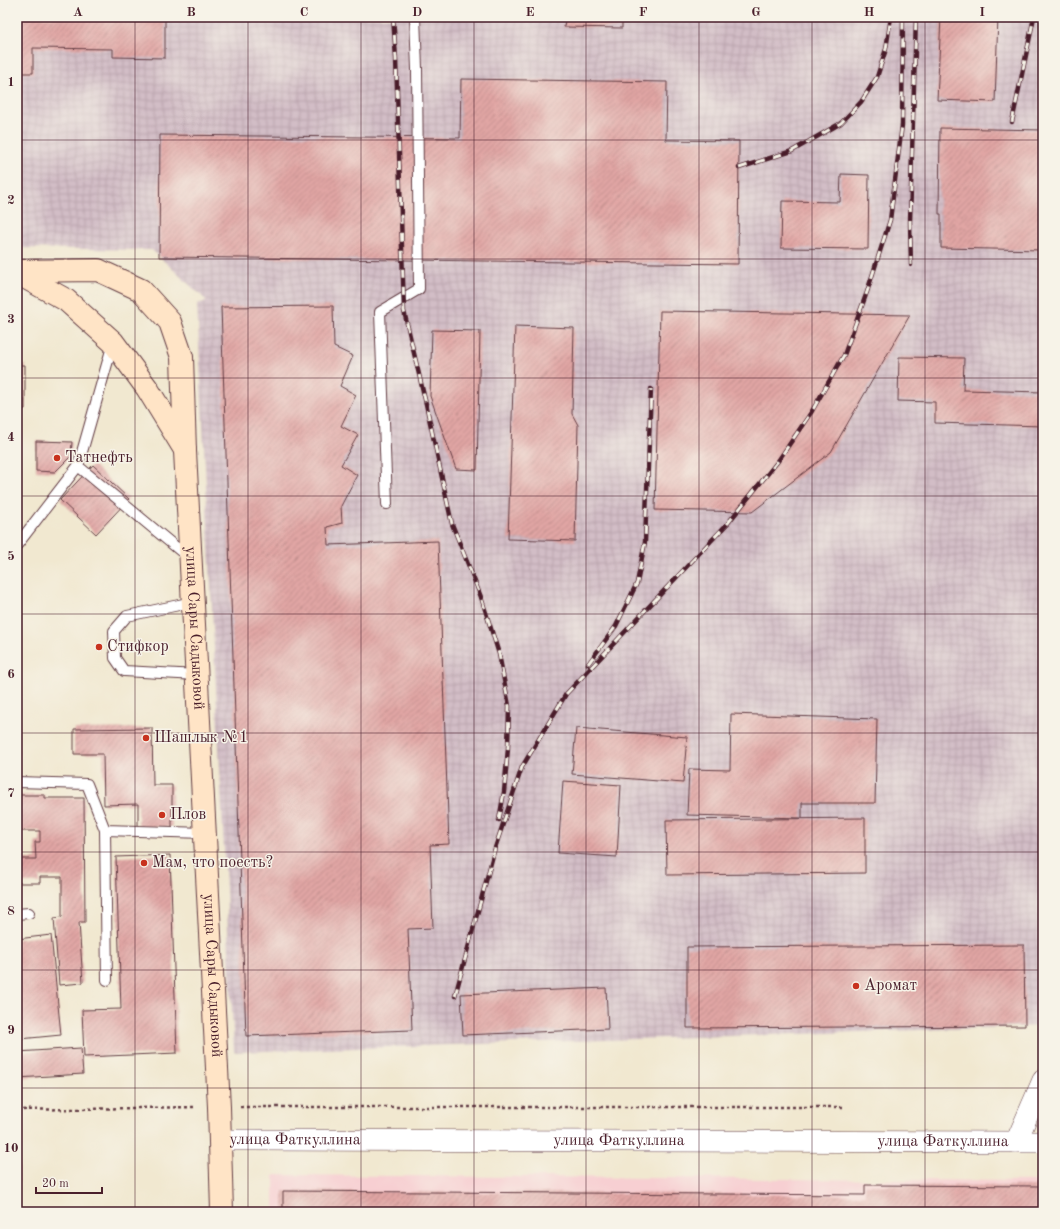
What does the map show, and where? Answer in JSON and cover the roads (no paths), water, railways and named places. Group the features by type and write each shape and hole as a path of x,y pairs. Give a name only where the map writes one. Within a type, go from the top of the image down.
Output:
{"street":[{"name":"улица Сары Садыковой","path":"17,272 98,270 140,290 170,322 182,356 185,451 219,1107 222,1212"},
{"name":"улица Сары Садыковой","path":"17,272 66,300 113,342 147,388 185,451"},
{"name":"улица Фаткуллина","path":"1016,1142 1043,1080"},
{"name":"улица Фаткуллина","path":"220,1140 838,1143 1043,1142"}],"lane":[{"path":"387,504 380,312 419,290 417,68 415,17"},
{"path":"17,546 78,466 113,342"},
{"path":"78,466 191,560"},
{"path":"194,602 128,616 114,631 116,658 124,672 197,675"},
{"path":"17,782 86,784 105,830 107,980"},
{"path":"105,830 205,833"},
{"path":"17,914 29,913"}],"railway":[{"path":"393,17 396,58 404,311 452,524 481,597 499,654 509,706 508,748 504,792 499,820"},
{"path":"739,168 792,151 841,123 861,102 877,77 886,49 891,17"},
{"path":"455,996 495,848 522,767 566,694 728,523 778,461 812,411 844,355 867,292 890,220 902,125 903,17"},
{"path":"911,265 910,222 916,17"},
{"path":"1012,122 1034,17"},
{"path":"588,664 616,626 637,583 645,542 651,389"}],"place":[{"name":"Татнефть","path":"57,458"},
{"name":"Стифкор","path":"99,647"},
{"name":"Шашлык №1","path":"146,738"},
{"name":"Плов","path":"162,815"},
{"name":"Мам, что поесть?","path":"144,863"},
{"name":"Аромат","path":"856,986"}]}
